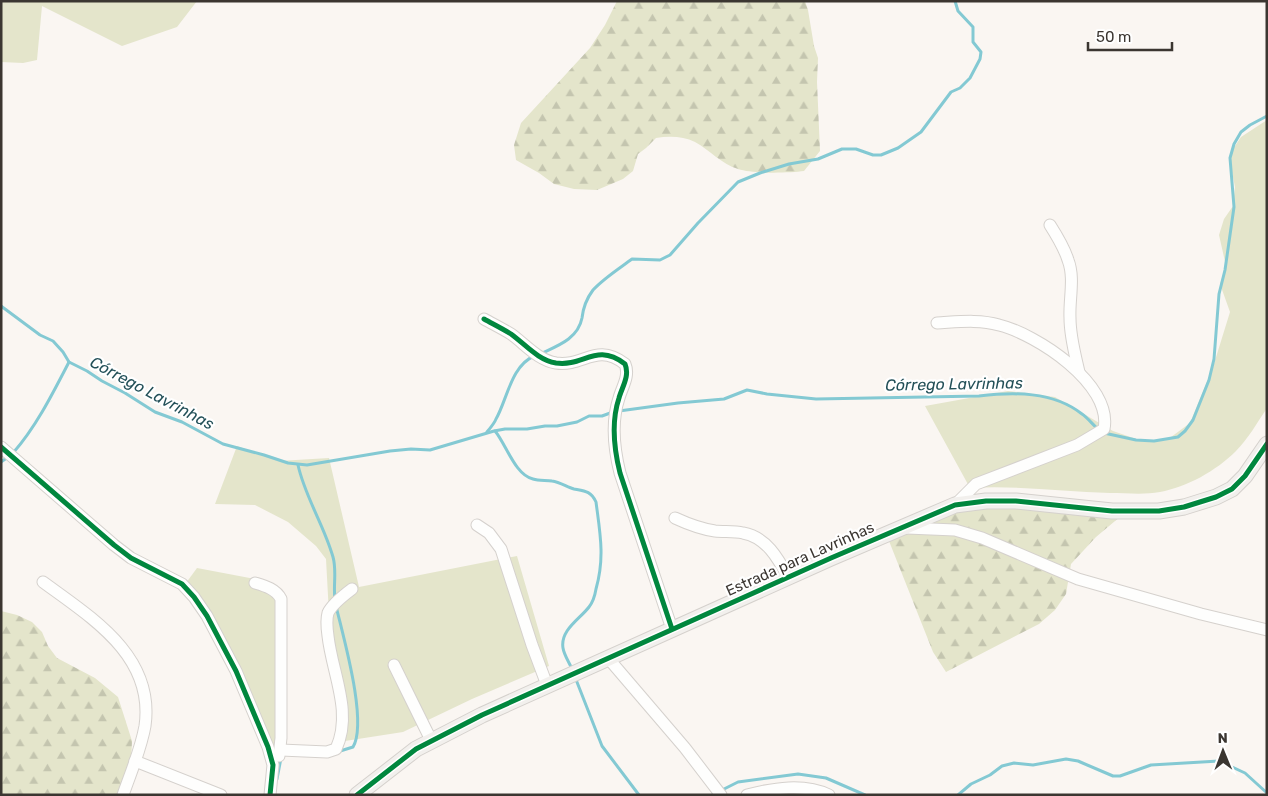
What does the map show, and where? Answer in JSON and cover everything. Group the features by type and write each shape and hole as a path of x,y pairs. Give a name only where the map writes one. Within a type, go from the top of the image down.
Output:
{"street":[{"path":"1050,225 1069,261 1071,271 1071,340 1079,372"},
{"path":"484,319 510,334 546,360 562,363 599,354 606,355 625,364 628,372 617,403 614,423 616,454 672,629"},
{"path":"937,323 979,322 999,325 1019,333 1056,353 1079,372 1094,392 1104,414 1104,429 1077,445 976,484 955,505"},
{"name":"Estrada para Lavrinhas","path":"357,795 399,760 431,740 547,685 788,577 955,505 986,501 1016,501 1112,511 1159,511 1184,507 1216,498 1232,489 1245,476 1267,444"},
{"path":"1,447 114,545 132,558 182,584 194,597 207,616 236,671 265,739 274,765 270,795"},
{"path":"675,518 705,529 754,536 765,543 772,551 788,577"},
{"path":"477,525 489,534 501,548 547,685"},
{"path":"900,528 955,530 982,538 1078,579 1200,614 1267,630"},
{"path":"43,582 101,626 122,647 135,666 142,682 146,696 143,732 123,795"},
{"path":"255,583 270,589 280,596 281,599 281,750 278,762 274,765"},
{"path":"281,750 327,752 336,749 341,729 342,706 329,644 327,616 330,610 352,589"},
{"path":"608,658 685,748 721,795"},
{"path":"394,665 431,740"},
{"path":"135,761 221,795"},
{"path":"747,795 795,787 808,788 829,795"}],"green space":[{"path":"1,1 197,1 177,27 122,46 42,6 37,60 23,63 1,62"},
{"path":"617,1 805,1 818,58 817,82 820,151 804,171 780,173 745,171 726,164 695,142 671,137 656,138 638,154 633,171 623,179 597,190 574,189 554,184 516,160 514,145 521,123 590,48 605,25"},
{"path":"1267,120 1267,408 1236,451 1201,477 1170,490 1160,492 1135,494 1005,487 970,488 925,406 1008,391 1055,397 1113,431 1142,441 1167,440 1190,423 1213,367 1230,312 1220,284 1226,266 1219,235 1224,219 1233,206 1235,187 1231,167 1231,152 1241,137"},
{"path":"237,446 279,461 329,458 359,587 517,556 549,666 472,699 403,732 345,741 329,655 326,559 316,546 288,522 255,505 215,504"},
{"path":"998,501 1121,516 1096,537 1071,564 1066,594 1055,610 1039,624 946,672 933,652 889,541 944,514"},
{"path":"197,568 255,579 276,600 276,744 274,755 186,583"},
{"path":"1,611 17,615 32,622 42,632 48,646 57,658 95,678 118,697 132,741 131,763 119,795 1,795"}],"waterway":[{"path":"540,354 571,337 580,325 584,307 589,296 602,281 632,259 660,260 670,255 738,182 789,164 818,159 842,149 856,149 873,155 881,155 898,148 921,132 951,92 960,88 970,78 980,59 981,52 973,42 973,27 958,11 955,1"},
{"name":"Córrego Lavrinhas","path":"1104,433 1136,440 1154,441 1178,437 1193,420 1209,380 1214,359 1219,294 1225,270 1234,207 1230,158 1234,144 1241,132 1267,116"},
{"name":"Córrego Lavrinhas","path":"1,306 40,335 53,341 69,362 155,412 182,422 223,444 288,463 307,465 390,451 430,450 494,431 557,426 577,422 589,416 602,416 613,412"},
{"path":"487,432 500,411 515,375 520,367 534,356"},
{"path":"13,453 37,421 69,362"},
{"name":"Córrego Lavrinhas","path":"619,411 724,399 747,390 816,399 1019,394 1046,397 1071,406 1099,430"},
{"path":"495,431 521,472 535,480 555,482 584,491 590,494 596,502 601,545 599,577 592,603 568,630 563,642 564,653 572,669"},
{"path":"1,462 8,457"},
{"path":"298,465 305,488 333,557 335,600"},
{"path":"336,606 353,678 358,719 357,735 353,747 337,752"},
{"path":"575,677 602,746 639,795"},
{"path":"277,779 281,758"},
{"path":"958,795 971,784 990,775 1002,766 1014,763 1033,765 1066,759 1078,761 1113,776 1120,776 1151,765 1219,761 1245,773 1267,793"},
{"path":"712,795 738,782 798,774 826,778 865,795"}],"cycle path":[{"path":"484,319 511,334 543,359 556,363 566,363 598,355 606,355 625,364 627,373 616,407 614,426 616,455 620,473 672,629"},
{"path":"357,795 416,749 482,715 831,558 955,505 986,501 1016,501 1112,511 1159,511 1184,507 1216,497 1232,489 1245,476 1267,444"},
{"path":"1,447 114,545 131,558 182,584 194,597 207,616 236,671 268,747 273,765 270,795"}]}
